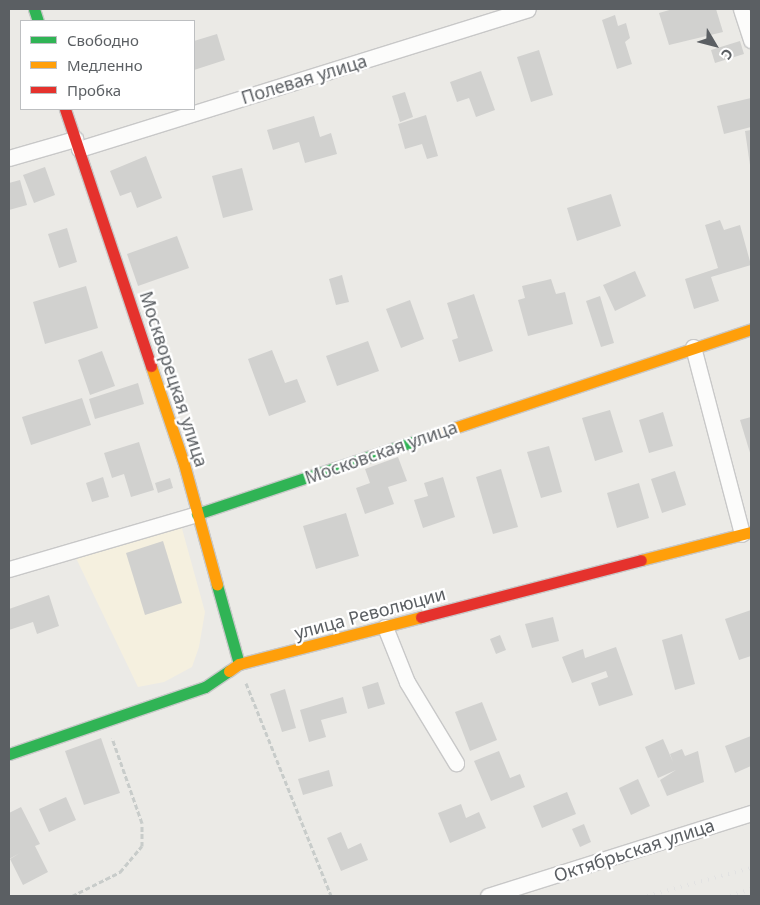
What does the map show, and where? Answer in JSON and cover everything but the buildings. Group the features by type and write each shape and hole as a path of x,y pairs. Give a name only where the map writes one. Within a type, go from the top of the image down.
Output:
{"street":[{"name":"Полевая улица","path":"195,109 528,9"},
{"path":"741,9 751,40"},
{"name":"Москворецкая улица","path":"65,110 198,514 239,664"},
{"name":"Полевая улица","path":"9,158 77,144 191,110"},
{"name":"Московская улица","path":"9,569 198,514 751,329"},
{"path":"693,347 747,533"},
{"name":"улица Революции","path":"9,754 107,724 205,688 239,664 747,533"},
{"path":"385,627 408,682 456,762"},
{"name":"Октябрьская улица","path":"488,896 751,812"}],"path":[{"path":"239,664 331,896"},
{"path":"72,896 120,872 142,846 142,823 107,724"}],"shaded area":[{"path":"181,525 205,612 199,647 192,667 164,682 138,687 75,556"}],"railway":[{"path":"647,896 751,868"},
{"path":"730,896 751,889"}],"traffic: fast":[{"path":"34,9 38,20"},
{"path":"197,514 442,432"},
{"path":"217,585 239,664"},
{"path":"9,754 205,687 229,671"}],"traffic: slow":[{"path":"442,432 751,329"},
{"path":"151,366 184,464 217,585"},
{"path":"641,560 751,532"},
{"path":"229,671 239,664 421,617"}],"traffic: jam":[{"path":"65,110 151,366"},
{"path":"421,617 641,560"}]}
